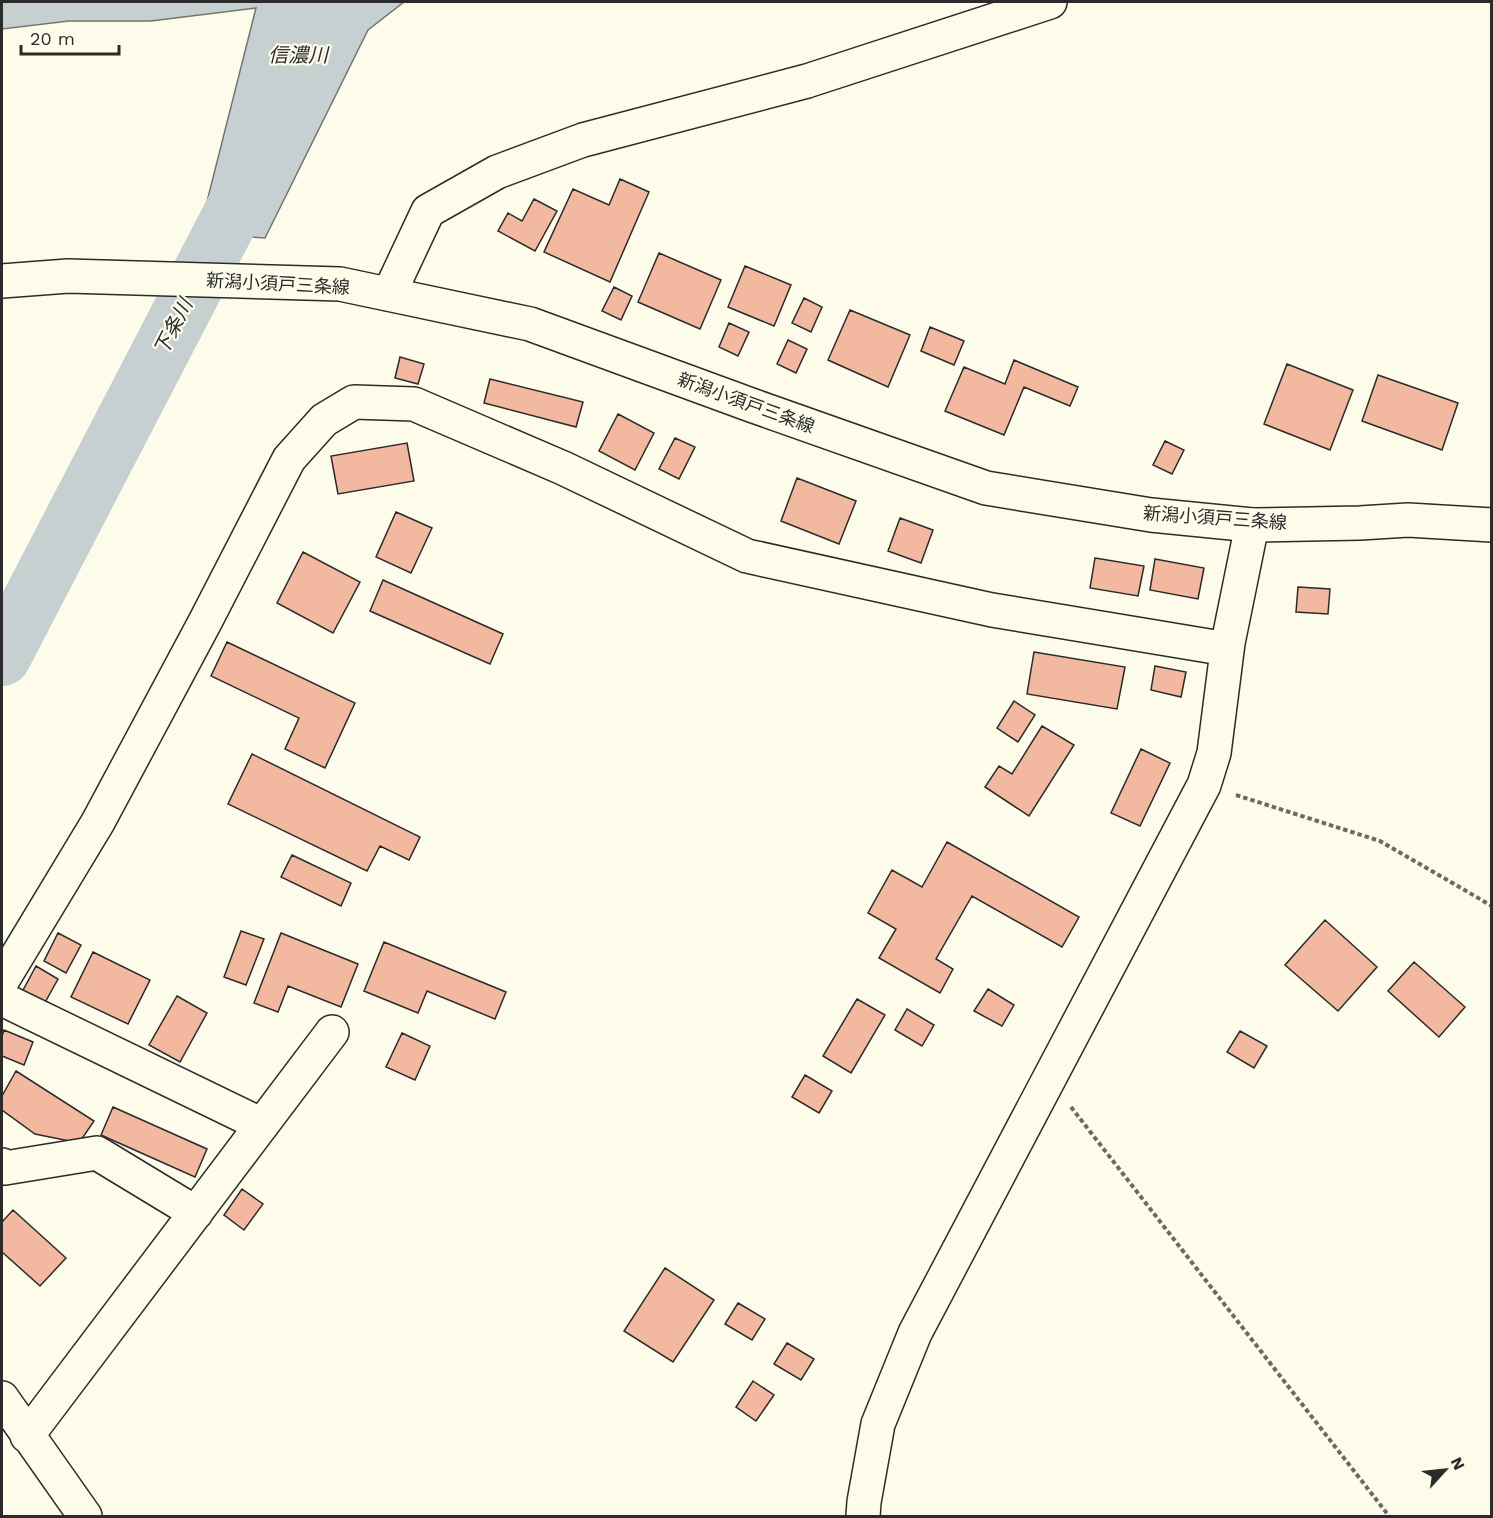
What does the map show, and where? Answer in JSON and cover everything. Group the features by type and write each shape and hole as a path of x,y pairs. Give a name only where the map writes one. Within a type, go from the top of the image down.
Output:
{"street":[{"path":"389,294 428,211 497,172 584,140 807,81 1050,2"},
{"name":"新潟小須戸三条線","path":"2,281 68,276 340,284 530,324 986,488 1151,515 1252,525 1360,524 1408,520 1491,525"},
{"path":"2,981 98,822 289,459 324,420 354,402 414,404 563,468 747,556 992,610 1227,649"},
{"path":"863,1516 878,1424 915,1334 1203,785 1214,753 1227,649 1252,525"},
{"path":"2,999 262,1125"},
{"path":"27,1436 332,1032"},
{"path":"2,1165 5,1168 97,1153 196,1213"},
{"path":"2,1398 85,1516"}],"path":[{"path":"1203,785 1380,842 1491,906"},
{"path":"1048,1078 1389,1516"}],"water":[{"name":"信濃川","path":"2,2 404,2 368,30 265,238 199,233 256,8 151,21 69,21 2,29"}],"building":[{"path":"620,179 649,192 610,282 544,252 573,189 609,205"},
{"path":"534,199 557,211 535,251 498,231 508,213 522,221"},
{"path":"659,253 721,280 700,329 638,302"},
{"path":"745,266 791,285 774,326 728,307"},
{"path":"614,287 632,296 621,320 602,311"},
{"path":"804,298 822,307 811,332 792,323"},
{"path":"850,310 910,335 888,387 828,360"},
{"path":"729,323 749,332 738,356 719,347"},
{"path":"930,327 964,341 954,365 921,351"},
{"path":"788,340 807,349 796,373 777,364"},
{"path":"400,357 424,364 418,384 395,378"},
{"path":"1014,360 1078,387 1070,406 1024,387 1004,435 945,411 964,367 1005,384"},
{"path":"1287,364 1353,390 1330,450 1264,424"},
{"path":"1378,375 1458,403 1442,450 1362,421"},
{"path":"490,379 583,402 576,427 484,403"},
{"path":"618,414 654,433 635,470 599,451"},
{"path":"675,438 695,447 679,479 659,469"},
{"path":"1165,441 1184,450 1172,474 1153,465"},
{"path":"407,443 414,481 338,494 331,456"},
{"path":"797,478 856,501 839,544 781,521"},
{"path":"396,512 432,528 411,573 376,557"},
{"path":"900,518 933,530 921,563 888,551"},
{"path":"303,552 360,582 333,633 277,603"},
{"path":"1095,558 1144,566 1138,596 1090,588"},
{"path":"1155,559 1204,568 1198,599 1150,590"},
{"path":"383,580 503,634 490,664 370,611"},
{"path":"1298,587 1330,589 1328,614 1296,612"},
{"path":"227,642 355,703 325,768 285,749 299,718 211,676"},
{"path":"1034,652 1125,667 1117,709 1027,694"},
{"path":"1155,666 1186,672 1181,697 1151,690"},
{"path":"1014,701 1035,715 1018,742 997,728"},
{"path":"1042,726 1074,745 1029,816 985,787 999,766 1012,774"},
{"path":"1141,749 1170,763 1140,826 1111,813"},
{"path":"252,754 420,837 409,860 380,846 367,871 228,804"},
{"path":"947,842 1079,917 1062,947 972,896 936,959 953,969 940,993 879,958 896,929 868,913 892,870 922,887"},
{"path":"292,855 351,883 341,906 281,877"},
{"path":"1325,920 1377,967 1338,1011 1285,965"},
{"path":"241,931 264,939 246,985 224,977"},
{"path":"58,933 81,945 66,973 44,961"},
{"path":"281,933 358,964 341,1007 288,986 278,1012 254,1003"},
{"path":"384,942 506,992 495,1019 427,991 418,1013 364,991"},
{"path":"93,952 150,980 128,1024 71,997"},
{"path":"1414,962 1465,1007 1439,1037 1388,991"},
{"path":"36,966 58,979 43,1006 21,994"},
{"path":"988,989 1014,1005 1002,1026 974,1011"},
{"path":"177,996 207,1013 180,1062 149,1045"},
{"path":"857,999 885,1015 851,1073 823,1056"},
{"path":"907,1009 934,1025 922,1046 895,1030"},
{"path":"4,1030 33,1042 24,1065 2,1056"},
{"path":"1240,1031 1267,1046 1254,1068 1227,1052"},
{"path":"402,1033 430,1046 415,1080 386,1067"},
{"path":"16,1071 94,1121 79,1143 35,1134 2,1110 2,1096"},
{"path":"805,1075 832,1091 819,1113 792,1097"},
{"path":"113,1107 207,1149 195,1177 101,1135"},
{"path":"242,1189 263,1204 244,1230 224,1215"},
{"path":"13,1210 66,1258 40,1286 2,1252 2,1222"},
{"path":"665,1268 714,1300 673,1362 624,1331"},
{"path":"738,1303 765,1319 752,1340 725,1324"},
{"path":"787,1343 814,1359 801,1380 774,1364"},
{"path":"753,1381 774,1395 756,1421 736,1407"}],"waterway":[{"name":"下条川","path":"2,657 258,164"}]}
